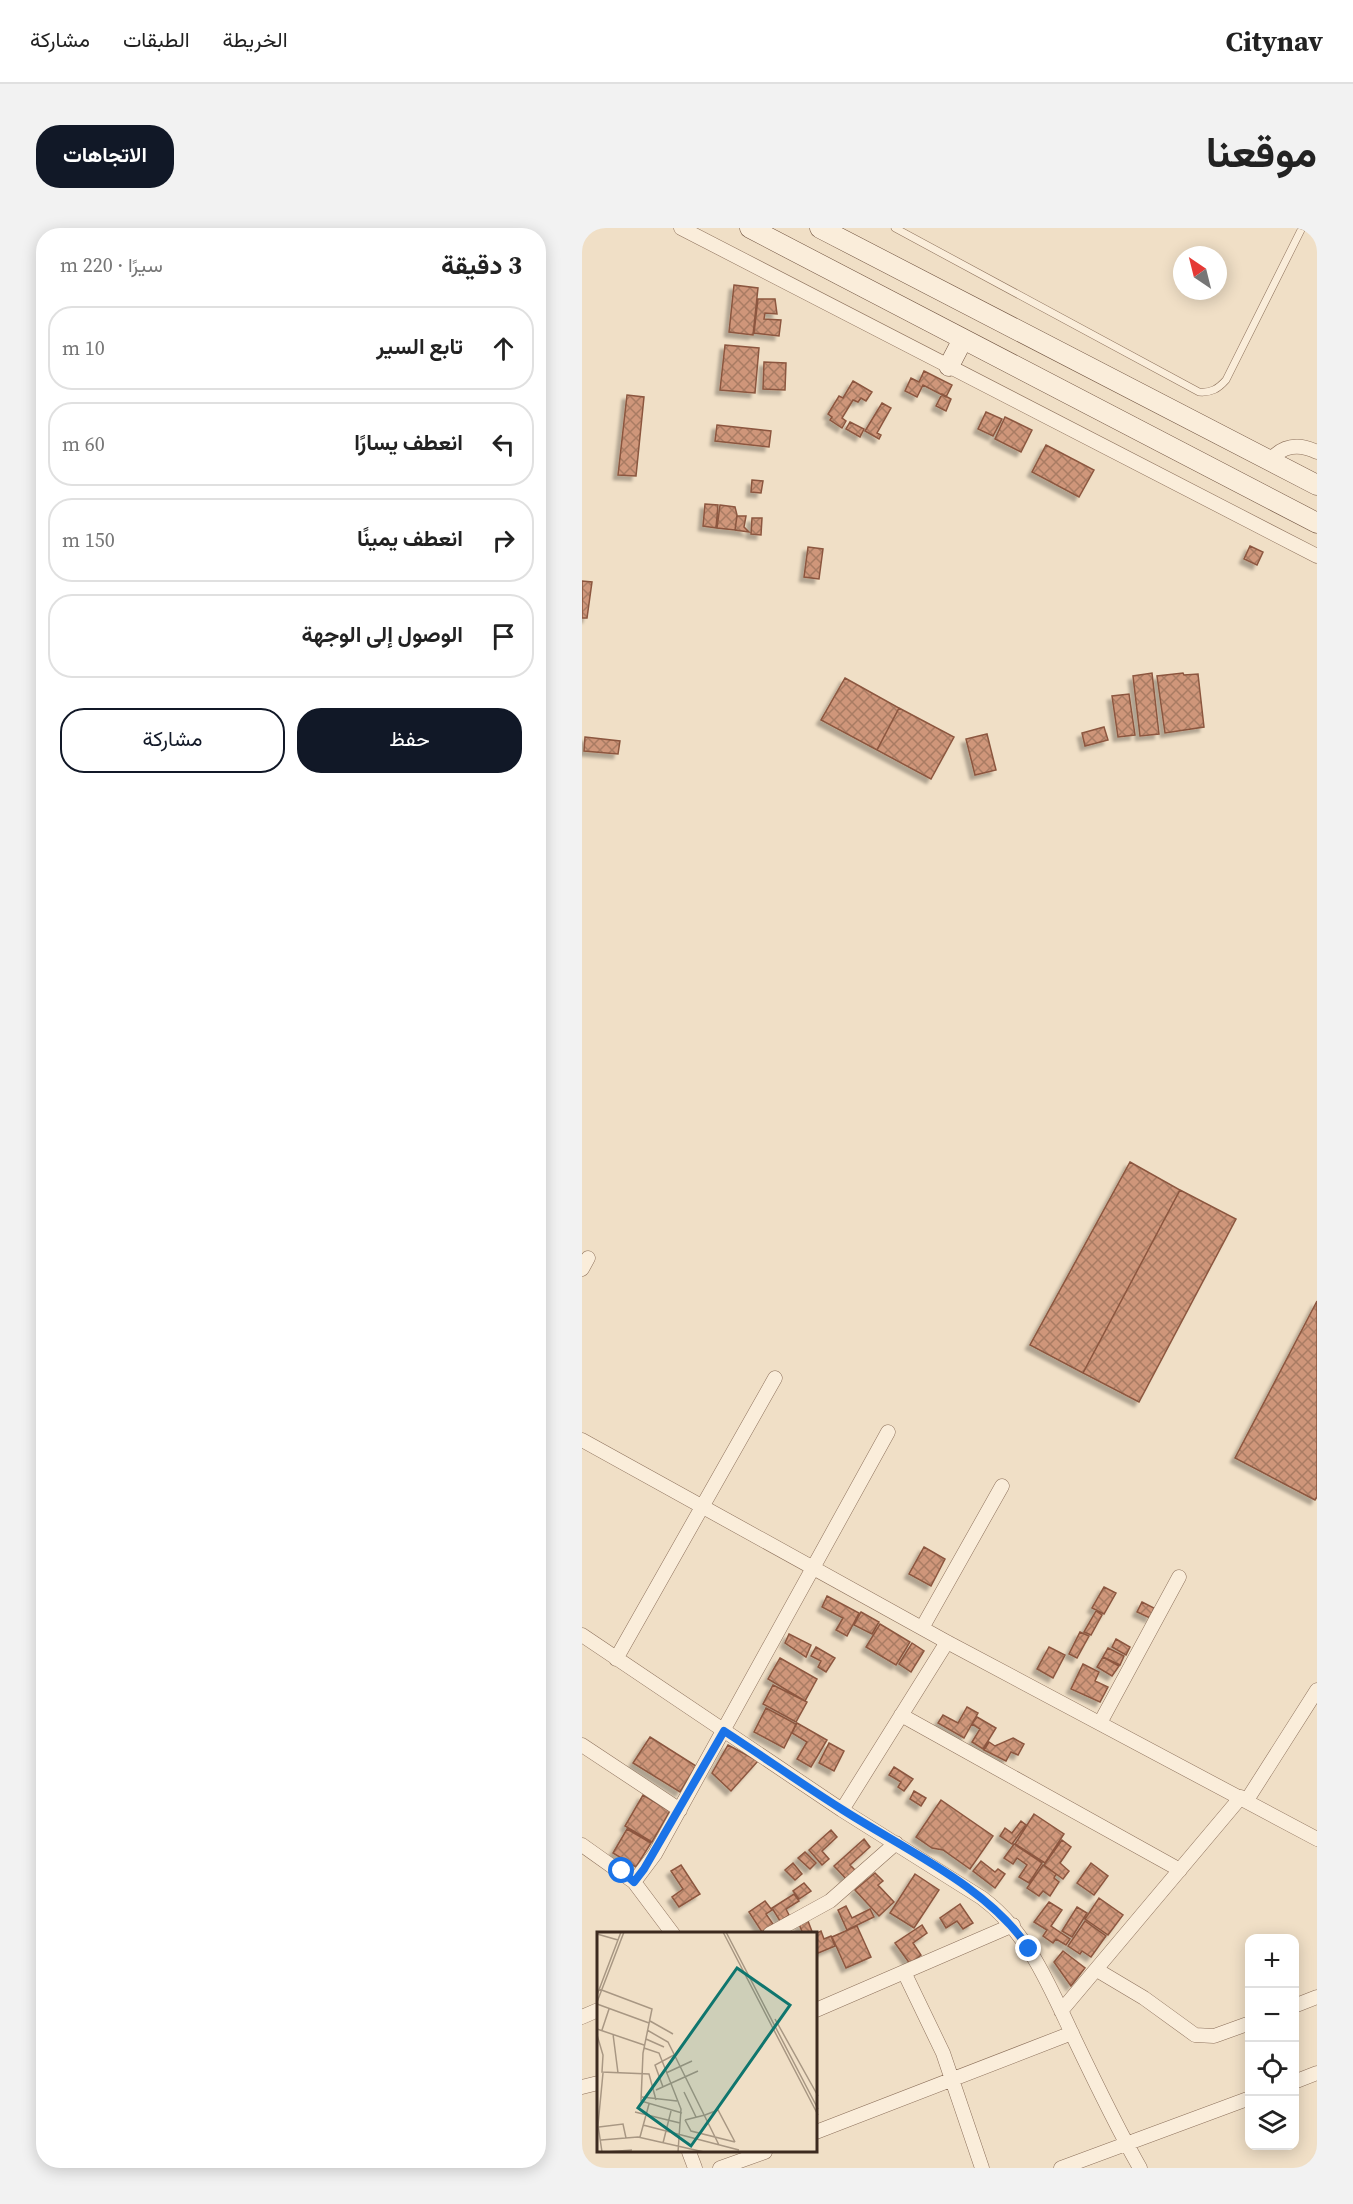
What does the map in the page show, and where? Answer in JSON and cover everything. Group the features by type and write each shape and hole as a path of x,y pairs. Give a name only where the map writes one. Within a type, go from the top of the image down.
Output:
{"main road":[{"path":"750,228 1317,523"},
{"path":"820,228 1317,485"},
{"path":"949,366 963,339"}],"street":[{"path":"681,228 1317,556"},
{"path":"1269,461 1288,447 1304,447 1317,452"},
{"path":"616,1659 775,1378"},
{"path":"634,1882 655,1854 680,1810 888,1432"},
{"path":"582,1440 947,1642 1317,1839"},
{"path":"922,1628 1002,1486"},
{"path":"1100,1723 1179,1577"},
{"path":"582,1635 842,1810 982,1898 1013,1925 1029,1949 1140,2168"},
{"path":"842,1810 947,1642"},
{"path":"1061,2011 1180,1870 1244,1799 1317,1690"},
{"path":"901,1715 1180,1870"},
{"path":"582,1744 680,1810"},
{"path":"774,1932 830,1901 896,1843"},
{"path":"582,1845 634,1882 656,1907 672,1932"},
{"path":"818,2009 1013,1925"},
{"path":"1097,1970 1144,1998 1195,2035 1214,2036 1245,2025"},
{"path":"904,1972 932,2027 954,2080 982,2168"},
{"path":"1299,2004 1317,1997"},
{"path":"582,2017 597,2010"},
{"path":"818,2131 1072,2033"},
{"path":"1299,2080 1317,2073"},
{"path":"582,2087 597,2083"},
{"path":"1062,2168 1245,2100"},
{"path":"690,2153 695,2168"},
{"path":"720,2168 760,2153"}],"lane":[{"path":"895,228 1199,392 1206,393 1220,387 1226,380 1302,228"}],"building":[{"path":"734,285 758,288 753,335 729,332"},
{"path":"758,299 775,299 777,314 765,313 764,319 781,320 779,336 754,333"},
{"path":"725,345 759,348 755,393 720,390"},
{"path":"764,362 786,363 785,390 763,389"},
{"path":"924,371 952,385 946,397 923,385 917,397 905,391 911,378 919,382"},
{"path":"853,381 872,392 866,401 861,398 858,402 853,400 842,418 846,421 842,428 830,420 832,417 828,414 839,396 843,398"},
{"path":"942,394 951,399 946,411 936,406"},
{"path":"627,395 644,397 636,476 618,475"},
{"path":"882,403 891,408 877,433 881,435 879,439 865,431"},
{"path":"986,412 1002,419 993,436 978,429"},
{"path":"1005,417 1032,430 1021,452 995,439"},
{"path":"850,422 864,429 860,437 846,429"},
{"path":"717,425 771,431 769,447 715,441"},
{"path":"1046,445 1094,470 1079,497 1032,472"},
{"path":"752,480 763,481 761,493 751,492"},
{"path":"705,504 718,505 716,528 703,526"},
{"path":"720,505 735,507 737,515 735,530 717,528"},
{"path":"737,516 746,516 744,527 749,532 735,530"},
{"path":"752,518 762,518 761,535 751,534"},
{"path":"1250,546 1263,552 1257,565 1244,559"},
{"path":"808,547 823,549 819,579 804,577"},
{"path":"582,581 592,582 587,618 582,618"},
{"path":"1152,673 1159,734 1140,736 1133,676"},
{"path":"1183,673 1184,675 1198,674 1204,727 1165,733 1157,676"},
{"path":"845,678 899,708 877,750 821,720"},
{"path":"1129,694 1135,735 1118,737 1112,696"},
{"path":"899,708 954,737 931,779 877,750"},
{"path":"1104,727 1108,740 1085,746 1082,733"},
{"path":"987,734 996,770 975,775 966,739"},
{"path":"585,737 620,741 618,754 584,751"},
{"path":"1130,1162 1180,1190 1083,1373 1030,1345"},
{"path":"1180,1190 1236,1219 1139,1402 1083,1373"},
{"path":"1317,1301 1317,1497 1315,1500 1235,1458"},
{"path":"924,1547 945,1559 931,1586 909,1574"},
{"path":"1104,1587 1116,1593 1104,1614 1092,1608"},
{"path":"827,1596 859,1613 847,1636 836,1630 843,1618 822,1607"},
{"path":"1142,1602 1154,1608 1150,1618 1137,1612"},
{"path":"1096,1611 1102,1615 1091,1635 1084,1632"},
{"path":"861,1612 879,1622 872,1634 854,1625"},
{"path":"880,1624 910,1642 896,1665 866,1647"},
{"path":"1080,1632 1089,1636 1077,1658 1069,1654"},
{"path":"789,1634 811,1645 806,1657 785,1643"},
{"path":"1116,1639 1130,1647 1126,1655 1112,1647"},
{"path":"912,1643 924,1651 911,1672 899,1664"},
{"path":"816,1647 835,1658 826,1672 818,1667 821,1661 811,1656"},
{"path":"1049,1647 1065,1655 1053,1678 1037,1669"},
{"path":"1108,1648 1124,1656 1120,1665 1103,1657"},
{"path":"1103,1657 1119,1666 1112,1676 1097,1667"},
{"path":"780,1658 817,1679 805,1701 768,1679"},
{"path":"1083,1664 1099,1672 1095,1681 1108,1687 1100,1702 1071,1689"},
{"path":"773,1685 807,1702 796,1722 763,1704"},
{"path":"967,1707 978,1713 964,1738 938,1723 943,1715 958,1723"},
{"path":"766,1708 796,1724 784,1748 754,1732"},
{"path":"977,1717 996,1728 983,1749 972,1742 980,1729 972,1724"},
{"path":"797,1723 827,1740 811,1767 797,1759 807,1742 792,1733"},
{"path":"650,1737 696,1766 680,1792 633,1763"},
{"path":"1013,1738 1024,1744 1018,1755 1011,1752 1006,1761 984,1750 989,1742 995,1746"},
{"path":"829,1743 844,1751 834,1771 819,1763"},
{"path":"728,1745 758,1761 731,1791 712,1773"},
{"path":"894,1767 913,1779 904,1791 898,1787 901,1782 889,1775"},
{"path":"914,1791 926,1798 921,1806 910,1799"},
{"path":"643,1795 670,1811 652,1842 625,1826"},
{"path":"941,1800 993,1836 970,1869 943,1850 932,1848 916,1837"},
{"path":"1034,1814 1064,1834 1045,1863 1015,1844"},
{"path":"1021,1821 1026,1825 1012,1844 1000,1836 1005,1828 1012,1833"},
{"path":"627,1829 651,1843 636,1867 613,1853"},
{"path":"831,1830 837,1837 822,1851 829,1859 822,1865 809,1850"},
{"path":"864,1839 870,1847 850,1865 857,1872 848,1881 834,1866"},
{"path":"1062,1840 1071,1847 1060,1863 1069,1871 1063,1879 1044,1865"},
{"path":"1014,1844 1042,1863 1029,1883 1019,1877 1027,1865 1017,1858 1013,1864 1004,1858"},
{"path":"805,1852 816,1863 810,1869 798,1858"},
{"path":"981,1861 995,1872 998,1869 1005,1874 995,1888 973,1871"},
{"path":"793,1863 802,1874 795,1880 785,1870"},
{"path":"1091,1863 1108,1876 1094,1895 1077,1883"},
{"path":"681,1865 700,1894 679,1907 672,1897 683,1889 671,1871"},
{"path":"1043,1865 1056,1874 1054,1878 1059,1882 1050,1896 1043,1891 1039,1896 1027,1888"},
{"path":"875,1873 883,1881 878,1885 894,1902 879,1916 855,1890"},
{"path":"915,1874 939,1890 914,1928 890,1913"},
{"path":"804,1883 811,1891 799,1899 793,1891"},
{"path":"794,1894 799,1901 786,1909 789,1915 780,1921 772,1908"},
{"path":"1099,1898 1123,1915 1108,1935 1085,1919"},
{"path":"765,1901 772,1910 766,1914 773,1924 762,1932 749,1912"},
{"path":"1049,1902 1062,1910 1051,1926 1070,1939 1066,1945 1056,1939 1053,1943 1043,1936 1047,1930 1034,1922"},
{"path":"960,1904 973,1923 963,1929 957,1921 946,1928 940,1918"},
{"path":"846,1906 852,1918 870,1909 874,1917 847,1930 838,1910"},
{"path":"1077,1907 1087,1913 1072,1937 1062,1931"},
{"path":"808,1921 812,1932 802,1932 799,1924"},
{"path":"1085,1921 1106,1936 1091,1957 1082,1951 1080,1954 1068,1946"},
{"path":"922,1925 927,1933 913,1943 921,1955 910,1964 895,1943"},
{"path":"857,1926 871,1957 846,1968 832,1937"},
{"path":"821,1931 824,1939 831,1936 835,1946 818,1953 818,1932"},
{"path":"1063,1951 1085,1968 1071,1986 1054,1962"}],"route":[{"path":"622,1871 634,1882 655,1854 724,1731 842,1810 982,1898 1004,1915 1029,1949"}]}
